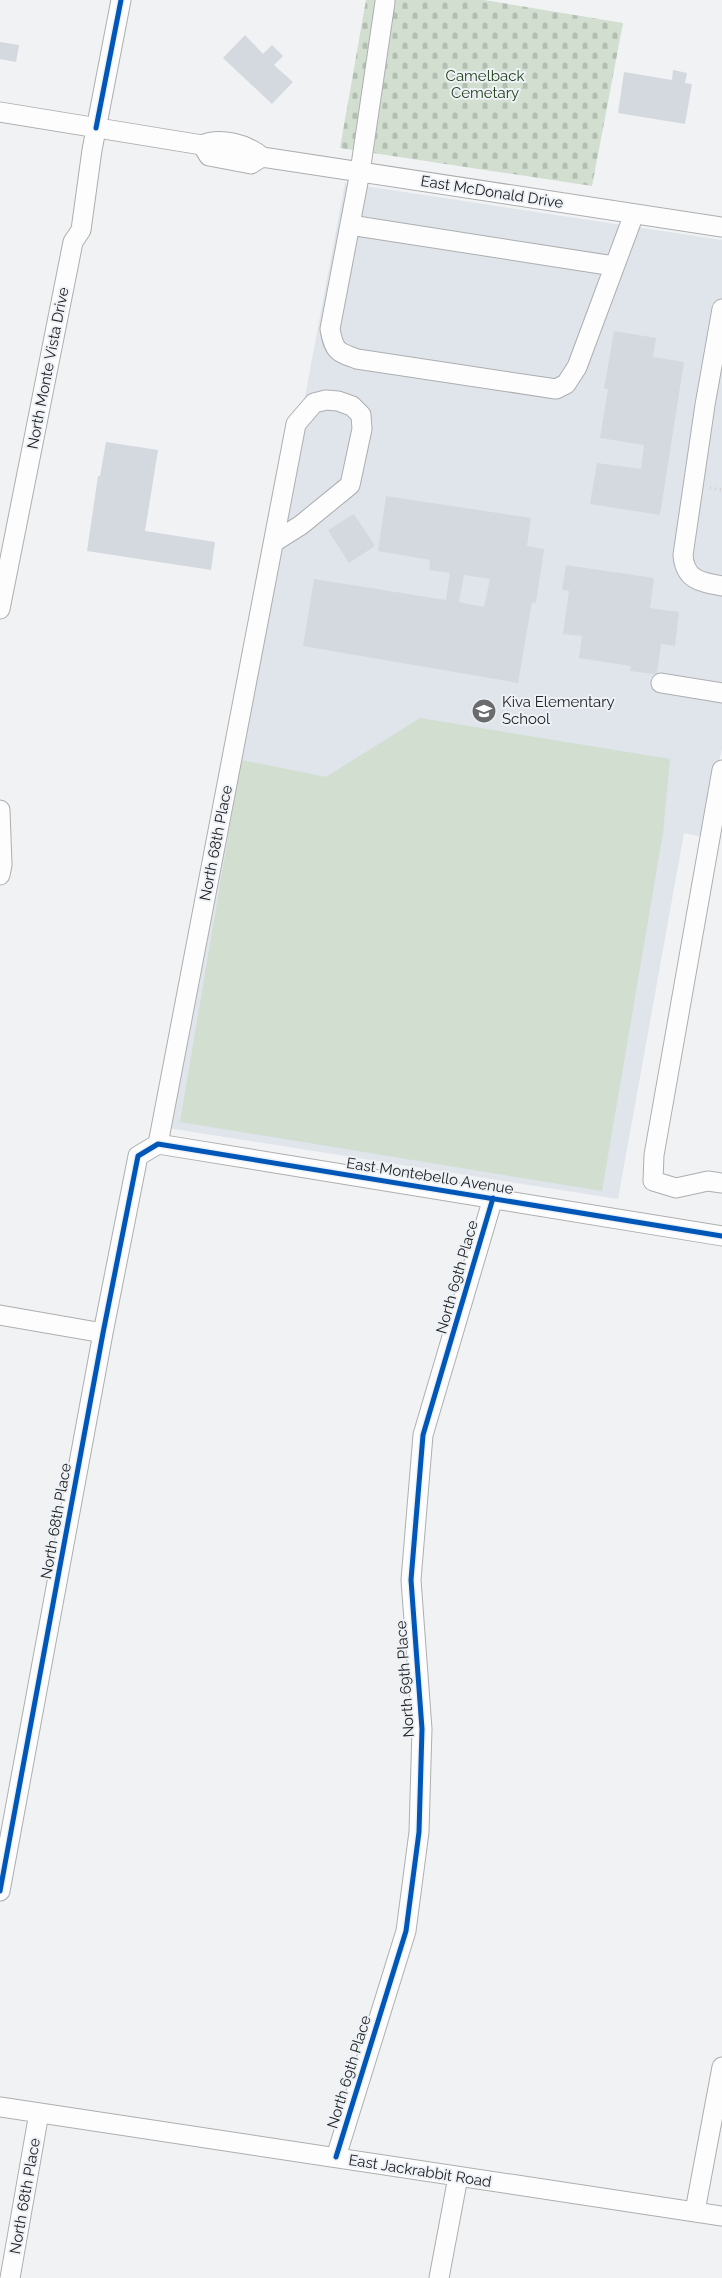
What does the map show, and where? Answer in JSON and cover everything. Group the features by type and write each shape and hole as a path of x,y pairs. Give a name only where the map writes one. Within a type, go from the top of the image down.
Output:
{"street":[{"name":"North Monte Vista Drive","path":"0,609 73,242 81,230 96,128 121,0"},
{"path":"385,2 360,172 330,329 333,345 343,354 372,362 556,389 566,384 577,367 634,214"},
{"name":"East McDonald Drive","path":"0,112 202,146 212,141 251,148 262,156 722,227"},
{"path":"350,225 614,266"},
{"path":"722,309 706,396 683,555 684,567 695,580 722,586"},
{"name":"North 68th Place","path":"0,1891 103,1333 138,1156 158,1144 296,424 314,403 326,400 338,401 352,406 361,415 362,429 350,485 301,525 274,542"},
{"path":"660,683 722,693"},
{"path":"722,770 654,1155 653,1180 676,1188 708,1181 722,1183"},
{"path":"0,810 1,870"},
{"name":"East Montebello Avenue","path":"158,1144 722,1236"},
{"name":"North 69th Place","path":"336,2157 406,1931 419,1832 422,1729 411,1580 423,1436 493,1198"},
{"path":"0,1315 103,1333"},
{"path":"695,2211 722,2067"},
{"name":"East Jackrabbit Road","path":"0,2107 722,2216"},
{"name":"North 68th Place","path":"10,2278 39,2113"},
{"path":"439,2278 458,2177"}],"path":[{"path":"704,487 722,490"}],"shaded area":[{"name":"Kiva Elementary School","path":"345,183 722,240 722,748 704,837 684,833 618,1199 168,1128"}],"green space":[{"name":"Camelback Cemetary","path":"366,0 484,0 623,23 592,186 340,148"},
{"path":"420,718 670,759 663,833 602,1191 180,1122 241,760 326,777"}],"building":[{"path":"245,35 263,54 272,45 283,56 274,65 293,82 272,104 223,58"},
{"path":"0,42 19,45 16,62 0,59"},
{"path":"673,70 687,73 685,83 692,84 685,124 618,113 624,72 672,80"},
{"path":"614,331 656,338 653,357 684,362 660,515 590,504 597,463 641,469 644,445 600,438 608,389 604,389"},
{"path":"106,442 158,450 145,531 215,542 211,570 87,551 98,476 100,476"},
{"path":"386,496 531,518 527,546 544,549 536,603 532,602 518,683 303,646 314,579 446,600 450,573 429,570 430,560 378,551","holes":["464,575 490,579 484,607 459,602"]},
{"path":"354,514 375,546 349,563 328,530"},
{"path":"566,565 654,578 650,608 679,612 675,646 661,644 657,673 630,671 631,666 579,658 582,636 563,634 569,591 562,590"}],"cycle path":[{"path":"96,128 121,0"},
{"path":"0,1891 103,1333 138,1156 158,1144 722,1236"},
{"path":"336,2157 406,1931 419,1832 422,1729 411,1580 423,1435 493,1198"}],"place":[{"name":"Kiva Elementary School","path":"484,711"}]}
